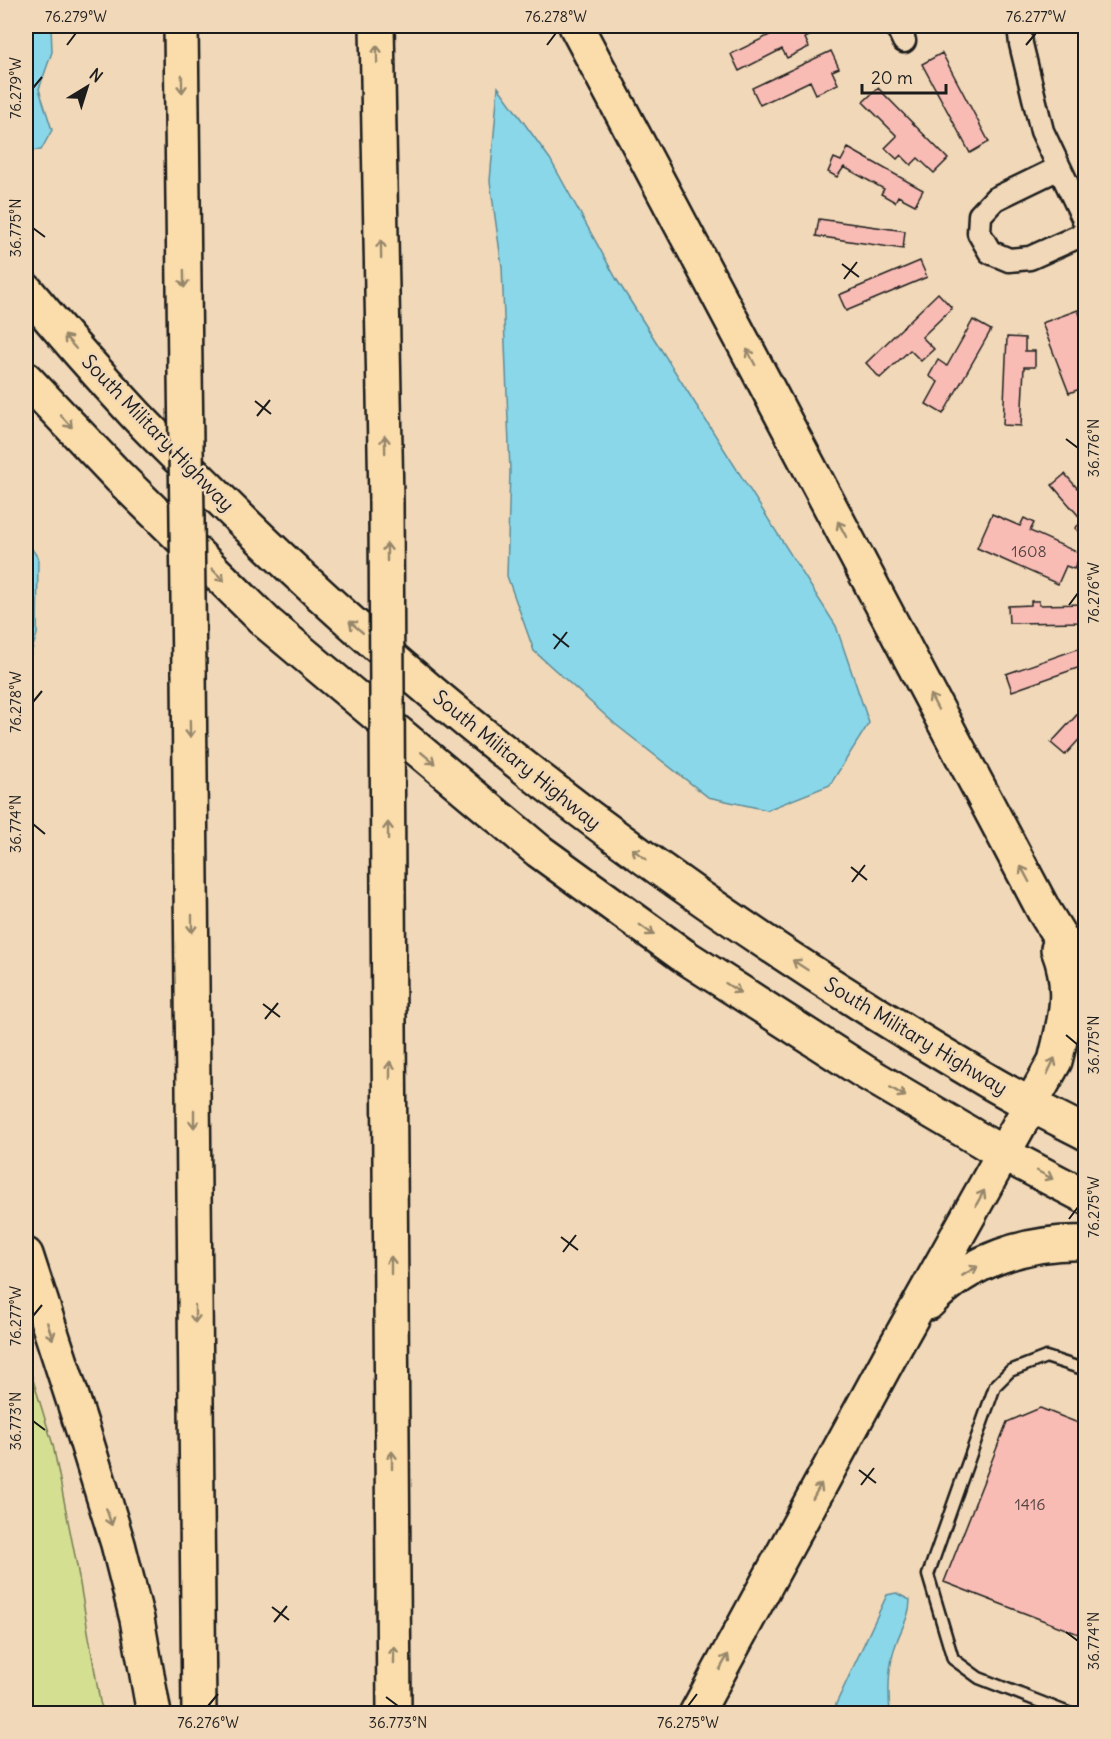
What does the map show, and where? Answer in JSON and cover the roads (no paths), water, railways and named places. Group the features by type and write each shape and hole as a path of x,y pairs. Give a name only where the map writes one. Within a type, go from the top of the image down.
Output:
{"main road":[{"path":"181,26 199,1713"},
{"path":"377,26 386,502 394,1713"},
{"path":"576,26 1044,911 1086,979"},
{"name":"South Military Highway","path":"26,290 137,417 264,542 338,612 500,749 580,812 738,925 985,1080 1086,1133"},
{"path":"26,379 118,477 267,623 539,851 684,956 863,1071 1004,1154 1086,1197"},
{"path":"696,1713 888,1359 1055,1061 1066,1018 1067,983 1064,964 1044,911"},
{"path":"910,1322 940,1291 974,1268 1013,1251 1035,1246 1086,1243"},
{"path":"26,1256 118,1544 137,1619 154,1713"}],"street":[{"path":"1019,26 1020,44 1042,131 1086,224"},
{"path":"1059,168 995,199 980,215 979,233 990,252 1010,260 1030,258 1086,233"}],"lane":[{"path":"1071,1713 979,1678 953,1659 928,1575 995,1386 1010,1371 1046,1357 1086,1370"}],"water":[{"path":"26,26 51,26 52,52 39,89 52,130 41,150 26,151"},
{"path":"498,87 550,159 617,280 836,626 869,723 830,785 767,810 708,797 615,724 534,651 507,576 510,471 502,267 490,181"},
{"path":"26,540 38,558 37,634 26,669"},
{"path":"896,1593 910,1600 910,1606 890,1668 890,1713 834,1713 836,1704 887,1595"}]}
